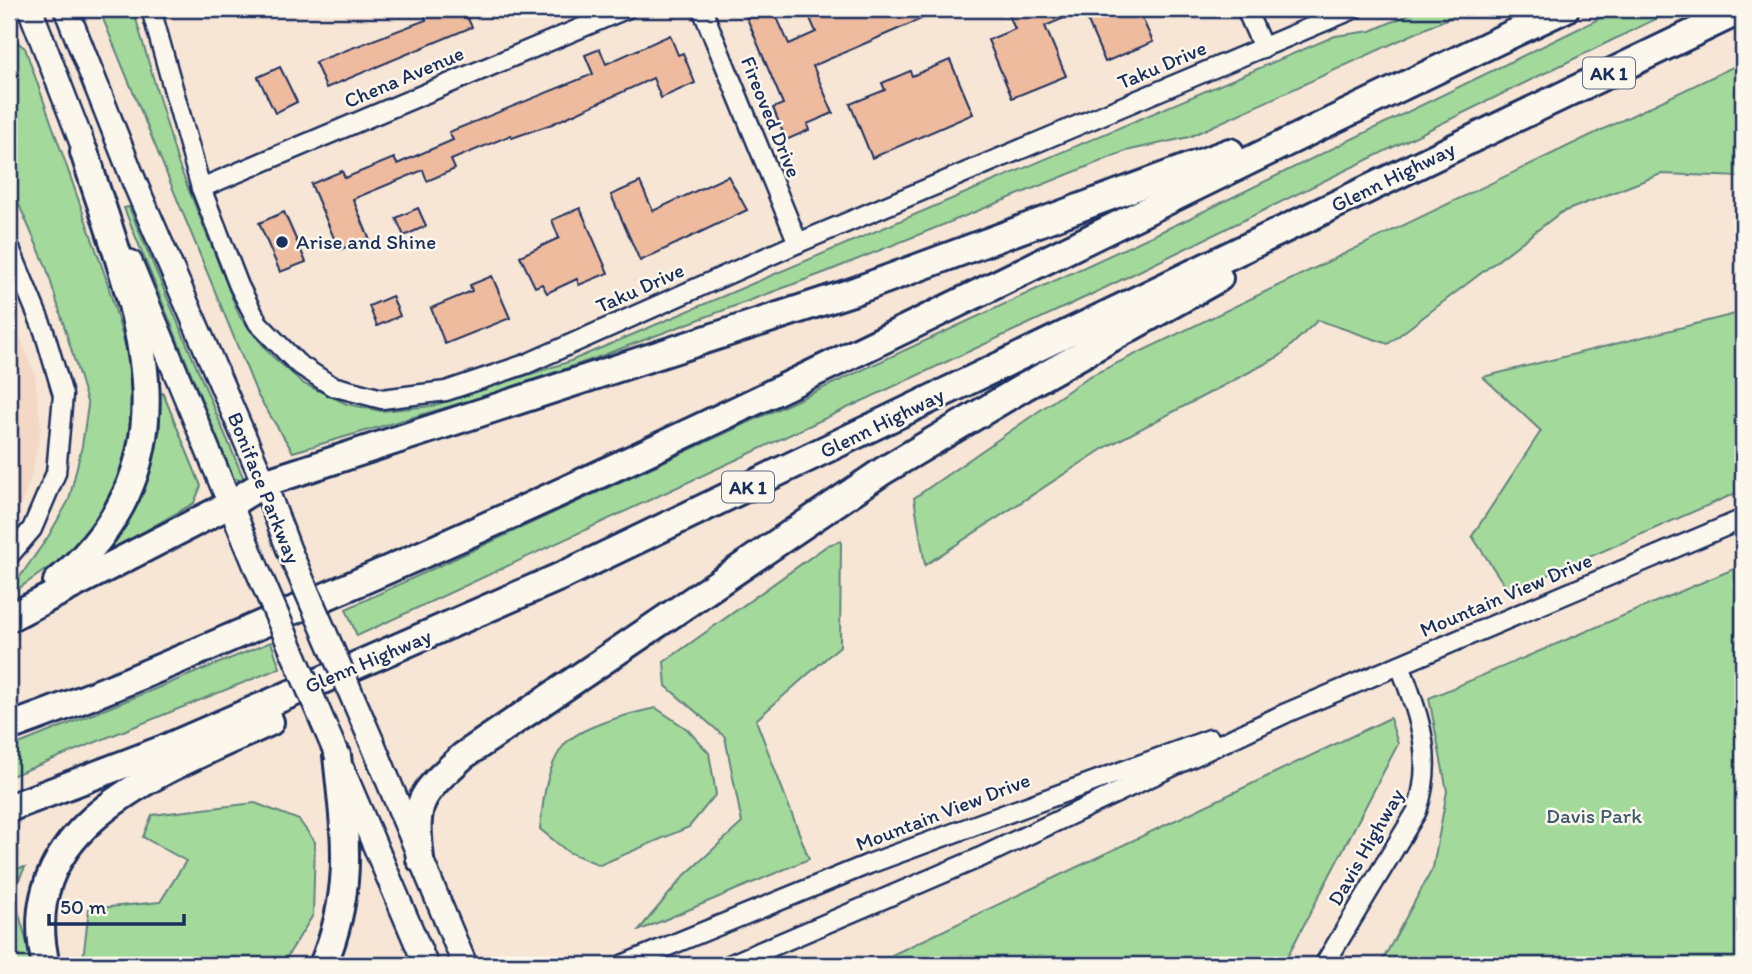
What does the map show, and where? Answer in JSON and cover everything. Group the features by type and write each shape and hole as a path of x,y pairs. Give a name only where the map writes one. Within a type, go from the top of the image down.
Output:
{"highway":[{"path":"9,727 164,666 451,543 698,428 1344,112 1566,9"},
{"name":"Glenn Highway","path":"9,808 164,749 564,575 1743,9"},
{"path":"9,618 229,505 264,483 852,292 1140,184 1344,112"},
{"path":"420,859 416,813 424,795 474,748 883,471 1024,387 1475,137"},
{"path":"9,612 51,586 103,534 134,475 145,433 146,370 139,336 84,152"},
{"path":"46,965 41,923 43,904 53,872 73,839 99,812 155,776 402,661 564,575"},
{"path":"323,965 336,929 346,880 346,841 337,755"}],"main road":[{"name":"Boniface Parkway","path":"30,9 84,152 229,505 426,965"},
{"name":"Boniface Parkway","path":"66,9 136,186 264,483 289,550 465,965"}],"street":[{"name":"Taku Drive","path":"151,9 201,188 239,286 258,323 297,363 332,386 382,399 446,391 526,364 798,243 1354,9"},
{"name":"Chena Avenue","path":"201,188 626,9"},
{"name":"Fireoved Drive","path":"702,9 798,243"},
{"path":"1246,9 1263,48"},
{"path":"9,246 44,331 63,395 56,473 32,529 9,556"},
{"name":"Mountain View Drive","path":"729,965 1040,830 1286,713 1743,519"},
{"name":"Davis Highway","path":"1324,965 1417,811 1424,790 1426,747 1400,665"},
{"name":"Mountain View Drive","path":"622,965 869,864 1097,778 1286,713"}],"shaded area":[{"path":"9,309 35,375 41,428 31,477 15,521 9,528"}],"green space":[{"path":"99,9 133,9 178,163 240,317 271,355 304,384 347,404 381,411 432,406 568,362 1335,36 1371,31 1421,9 1468,9 1189,137 1126,151 826,272 593,359 496,393 293,452 258,396"},
{"path":"1619,9 1676,9 1084,298 357,636 346,609 1186,220"},
{"path":"9,36 25,48 106,278 128,355 131,392 129,448 103,512 64,557 9,595 9,585 19,578 48,537 69,500 82,446 88,405 46,266 9,182"},
{"path":"1743,62 1743,177 1661,174 1560,213 1388,344 1318,320 1280,356 1104,448 925,565 914,498 1088,377"},
{"path":"129,207 243,477 241,480 234,479 124,208"},
{"path":"1743,312 1743,490 1509,592 1472,536 1541,431 1483,377"},
{"path":"163,393 201,486 194,503 113,549 111,544 143,486 160,430 157,395"},
{"path":"841,541 840,646 756,720 809,859 638,931 684,876 742,823 725,737 666,686 664,662 828,545"},
{"name":"Davis Park","path":"1743,565 1743,965 1380,965 1433,868 1447,791 1429,698"},
{"path":"271,642 280,668 9,777 9,748"},
{"path":"656,708 687,729 709,753 716,794 689,827 600,865 568,852 540,829 546,785 558,754 564,745 582,732 607,721"},
{"path":"1390,718 1398,744 1283,965 871,965"},
{"path":"255,803 299,820 315,842 313,915 282,965 90,965 83,959 89,909 160,902 186,861 143,837 152,815"},
{"path":"25,867 13,892 33,965 9,965 9,870"}],"building":[{"path":"432,9 463,9 472,27 326,88 315,62 426,20 423,12"},
{"path":"743,9 773,9 789,44 816,32 806,9 944,9 813,66 833,113 807,124 809,130 786,140 773,108 783,104"},
{"path":"1006,9 1138,9 1153,42 1105,62 1083,10 1045,26 1066,76 1012,98 988,40 1015,29"},
{"path":"670,35 678,55 683,53 695,83 661,98 653,78 552,124 512,138 511,135 451,160 455,169 427,181 423,170 353,199 369,238 339,250 311,184 342,171 345,178 394,158 397,164 453,140 449,132 593,74 585,55 600,49 606,64"},
{"path":"950,60 973,114 872,158 850,104 885,90 882,83 910,71 912,76"},
{"path":"280,67 297,102 275,113 258,77"},
{"path":"728,176 747,210 640,261 611,195 640,182 653,211"},
{"path":"418,208 426,226 404,236 396,218"},
{"path":"580,208 608,273 579,285 577,279 547,293 542,284 535,287 520,256 559,238 552,220"},
{"name":"Arise and Shine","path":"284,212 306,262 280,272 259,223"},
{"path":"492,276 510,318 445,344 431,308 472,291 470,285"},
{"path":"392,296 400,316 377,326 369,306"}],"place":[{"name":"Arise and Shine","path":"282,242"}]}
